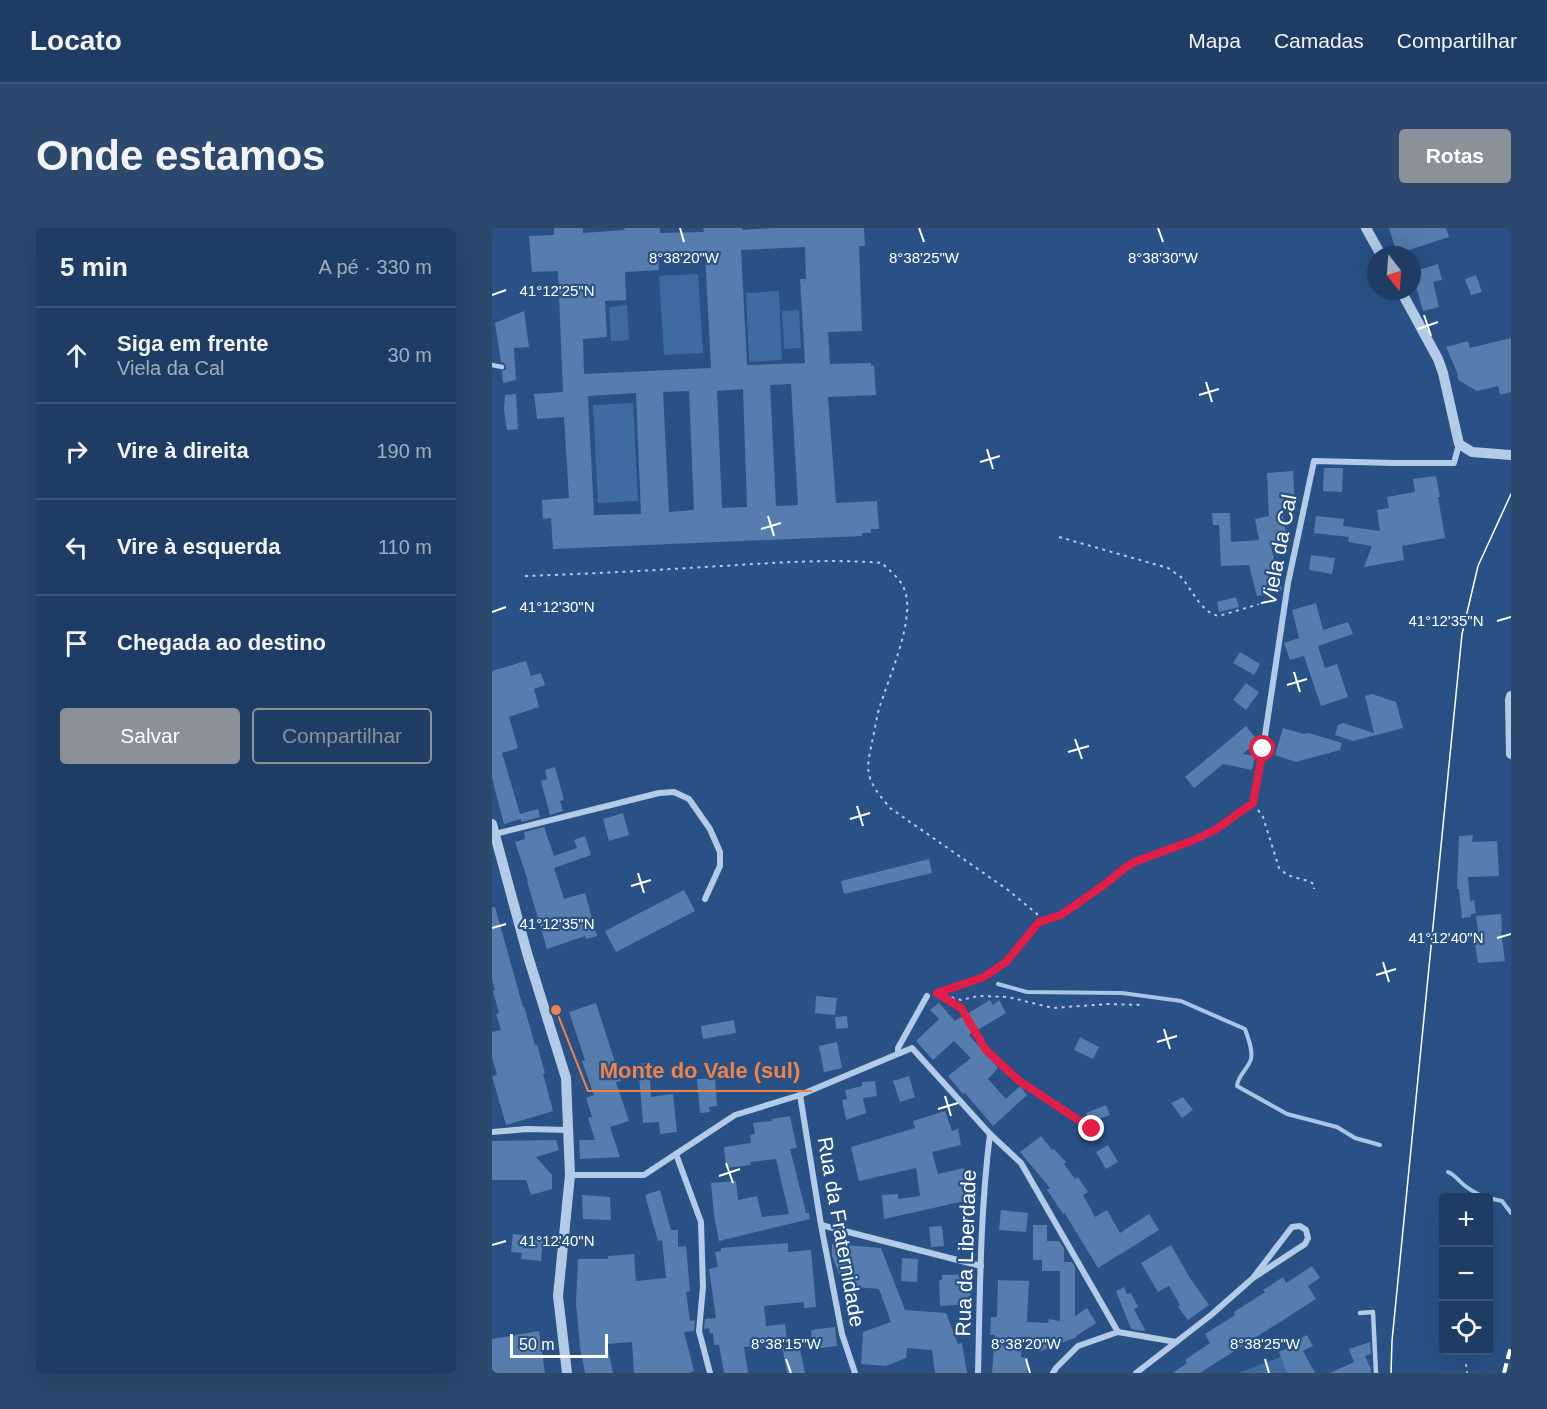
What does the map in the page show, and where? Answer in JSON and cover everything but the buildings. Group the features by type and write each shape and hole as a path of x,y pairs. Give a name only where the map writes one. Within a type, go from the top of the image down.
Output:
{"street":[{"path":"1366,228 1376,246"},
{"path":"1406,300 1438,359 1459,444 1472,452 1511,455"},
{"name":"Viela da Cal","path":"1253,803 1285,601 1314,461 1394,464 1454,463 1459,444"},
{"path":"1511,696 1511,754"},
{"path":"567,1373 558,1296 570,1175 566,1078 526,953 493,829 659,793 674,792 689,799 710,829 720,852 720,866 705,898"},
{"path":"897,1053 927,996"},
{"path":"570,1175 644,1175 735,1115 800,1095 912,1048 990,1134 1021,1163 1118,1332"},
{"name":"Rua da Fraternidade","path":"800,1095 821,1225 842,1334 855,1373"},
{"path":"492,1132 527,1129 568,1130"},
{"name":"Rua da Liberdade","path":"978,1373 986,1166 990,1134"},
{"path":"676,1154 701,1222 703,1287 699,1331 710,1373"},
{"path":"821,1225 981,1266"},
{"path":"1136,1373 1211,1315 1253,1278 1305,1244 1308,1238 1306,1230 1300,1226 1292,1227 1253,1278"},
{"path":"1053,1373 1078,1346 1118,1332 1176,1342"}],"lane":[{"path":"492,365 502,367"},
{"path":"1360,1313 1373,1312 1376,1373"}],"path":[{"path":"1059,537 1168,568 1180,577 1212,615 1219,616 1273,600 1285,601"},
{"path":"525,576 639,572 785,562 850,560 882,562 898,578 905,591 905,629 879,709 868,759 870,777 878,793 890,808 1008,890 1037,914 1039,922"},
{"path":"927,996 984,977 1006,962 1039,922 1061,915 1126,867 1215,830 1253,803 1263,817 1279,868 1287,875 1308,880 1314,884 1314,889"},
{"path":"937,993 961,1000 978,996 1008,998 1053,1008 1108,1004 1144,1005"},
{"path":"937,993 961,1008 986,1050 1018,1080 1092,1129"},
{"path":"1466,1364 1467,1373"}],"shaded area":[{"path":"698,274 703,353 664,355 659,276"},
{"path":"779,291 782,360 749,362 746,293"},
{"path":"627,305 629,340 611,341 609,307"},
{"path":"799,310 801,348 784,349 782,311"},
{"path":"633,403 638,501 598,503 593,405"},
{"path":"1286,1355 1288,1373 1240,1373 1241,1372"}],"waterway":[{"path":"998,984 1027,992 1122,993 1181,1001 1245,1029 1251,1047 1251,1059 1237,1086 1287,1114 1337,1127 1355,1138 1380,1145"},
{"path":"1448,1172 1477,1193"},
{"path":"1493,1199 1502,1201 1511,1213"}],"tram line":[{"path":"1391,1373 1392,1341 1462,634 1478,566 1511,494"}],"railway":[{"path":"1504,1373 1511,1346"}],"place":[{"name":"Monte do Vale (sul)","path":"556,1010"}],"route":[{"path":"1092,1129 1018,1080 986,1050 961,1008 937,993 984,977 1006,962 1039,922 1061,915 1126,867 1215,830 1253,803 1263,749"}]}
